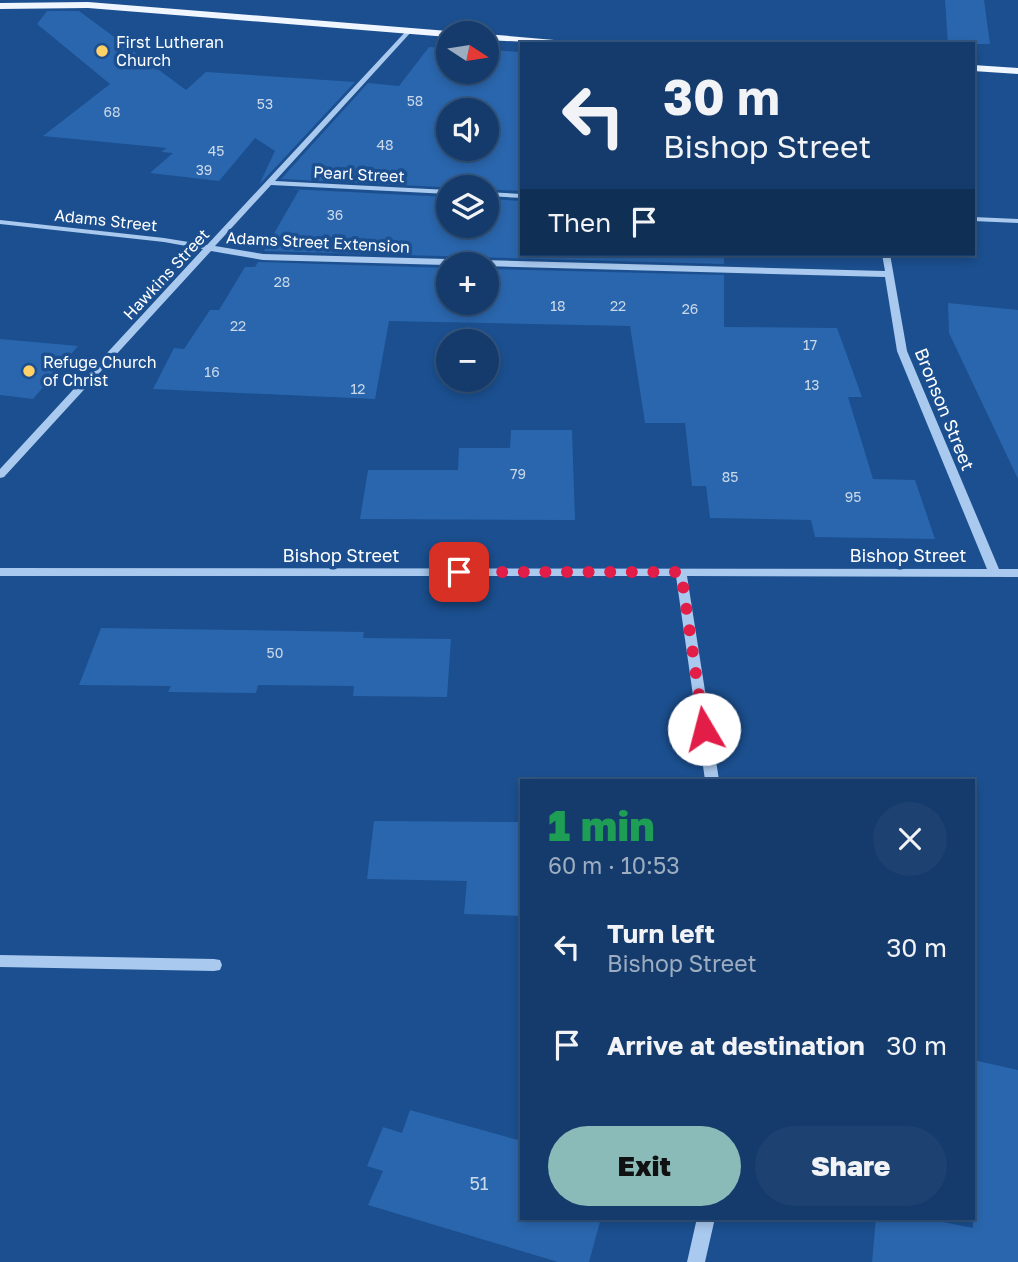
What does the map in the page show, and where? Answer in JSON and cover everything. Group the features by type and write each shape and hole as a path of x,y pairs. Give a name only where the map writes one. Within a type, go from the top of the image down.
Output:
{"main road":[{"path":"0,6 18,3 101,6 436,33"},
{"path":"5,17 18,3"},
{"path":"499,38 543,42"},
{"path":"975,68 1018,71"}],"street":[{"name":"Hawkins Street","path":"0,475 409,31"},
{"name":"Pearl Street","path":"268,183 436,191"},
{"path":"499,195 520,196"},
{"path":"975,219 1018,221"},
{"name":"Adams Street","path":"0,222 163,240 209,249"},
{"name":"Adams Street Extension","path":"209,249 290,258 888,274"},
{"name":"Bronson Street","path":"886,256 902,352 994,572"},
{"name":"Bishop Street","path":"0,572 1018,573"},
{"path":"681,572 712,779"},
{"path":"0,961 214,965"},
{"path":"696,1262 706,1220"}],"building":[{"path":"945,0 984,0 990,44 948,42"},
{"path":"47,11 79,11 186,90 206,72 355,82 259,185 275,151 255,138 219,181 150,173 173,153 161,152 167,148 43,136 110,84 37,24"},
{"path":"429,47 436,47 436,84 499,84 499,51 520,52 520,191 499,190 499,175 436,175 436,187 281,179 368,83 399,86"},
{"path":"289,189 436,196 436,238 499,238 499,200 520,201 520,256 724,256 724,264 499,258 499,252 436,252 436,256 264,251 299,190"},
{"path":"258,262 436,268 436,315 499,315 499,269 724,275 724,327 837,328 862,397 848,397 873,479 915,480 935,539 815,537 811,520 710,518 706,486 692,486 685,423 645,423 630,326 389,321 375,399 153,389 174,348 184,349 210,310 219,310 245,267 255,267"},
{"path":"948,303 1018,310 1018,479 949,333"},
{"name":"Refuge Church of Christ","path":"0,339 78,346 33,399 0,395"},
{"path":"511,430 572,430 575,520 360,519 368,470 458,470 459,448 510,448"},
{"path":"101,628 364,632 363,638 451,639 447,697 353,696 354,686 258,685 256,693 168,692 171,686 79,685"},
{"path":"374,821 520,822 520,916 464,914 467,881 367,879"},
{"path":"975,1060 1018,1070 1018,1262 872,1262 876,1220 933,1220 973,1228"},
{"path":"410,1110 520,1140 520,1220 600,1220 589,1262 558,1262 368,1205 383,1171 367,1166 383,1127 402,1133"}],"place":[{"name":"First Lutheran Church","path":"102,51"},
{"name":"Refuge Church of Christ","path":"29,371"}],"route":[{"path":"459,572 681,572 704,729"}]}
